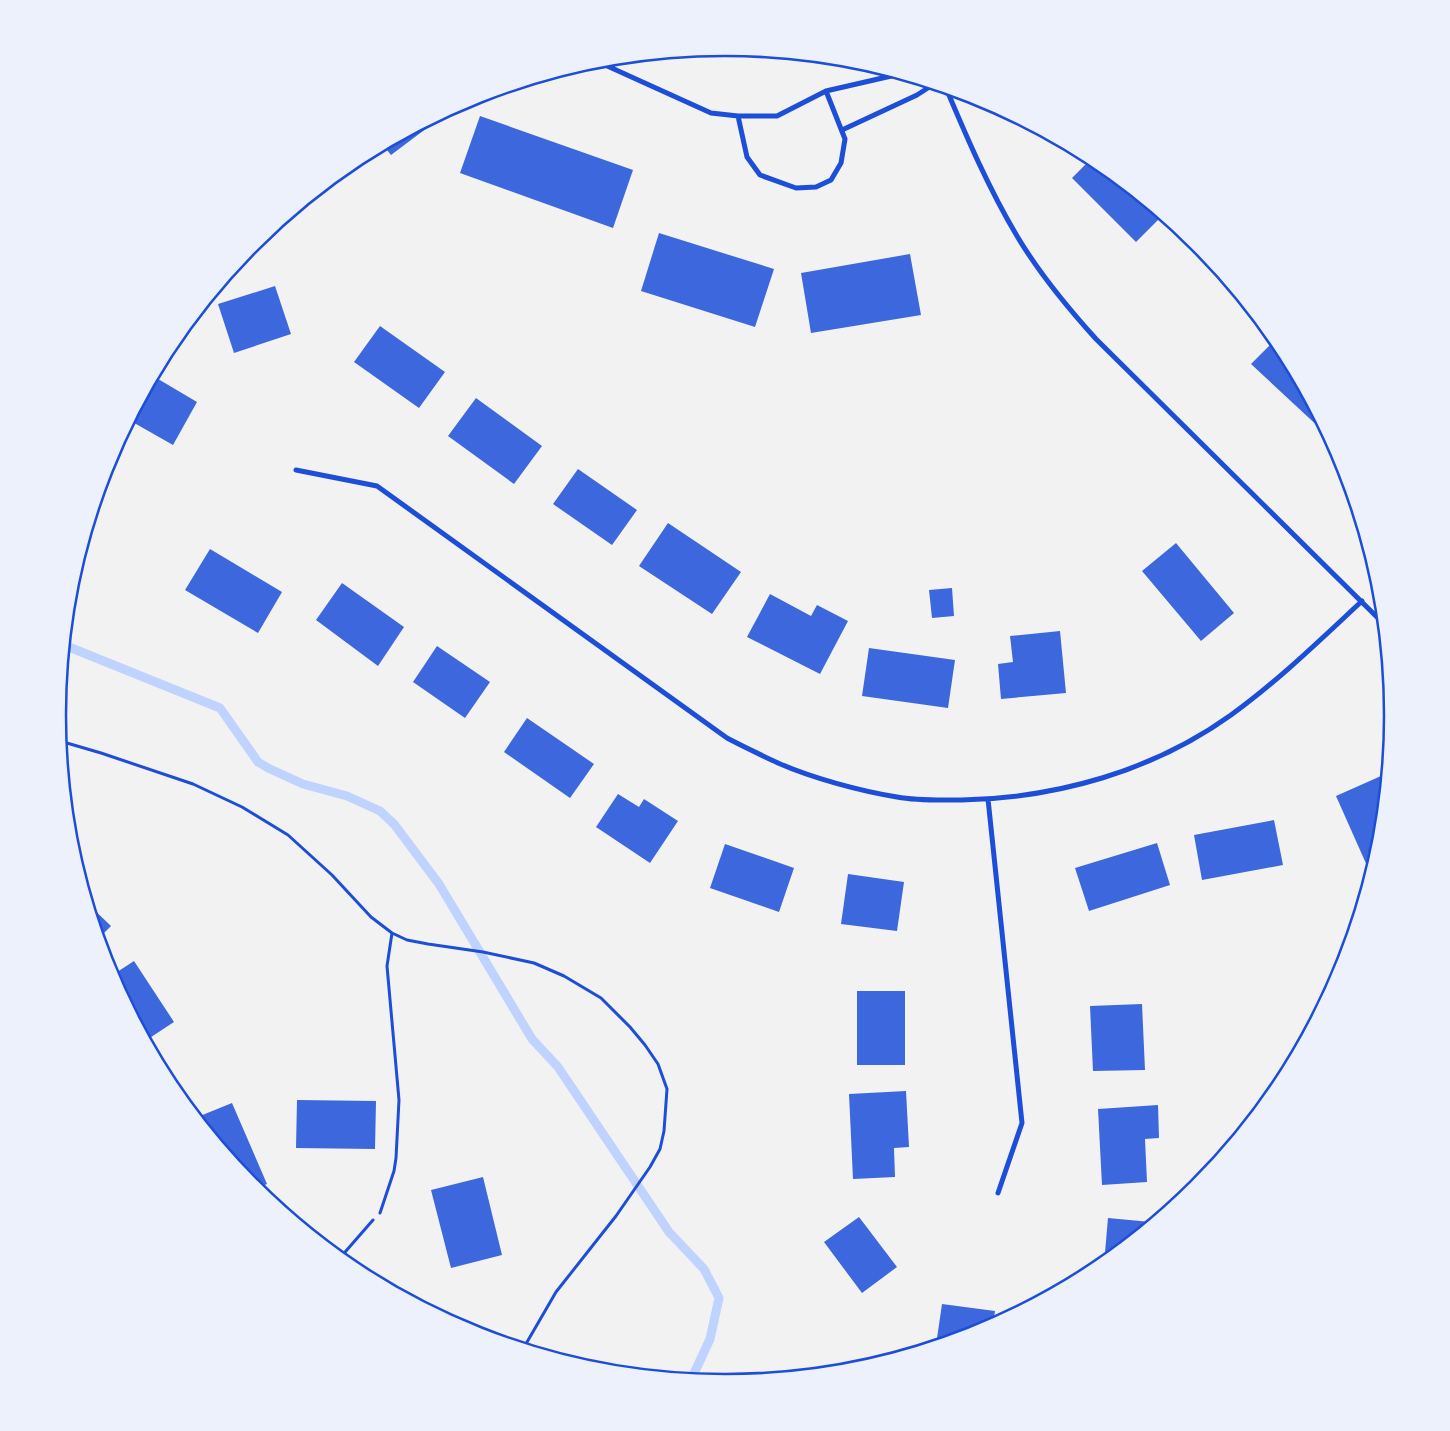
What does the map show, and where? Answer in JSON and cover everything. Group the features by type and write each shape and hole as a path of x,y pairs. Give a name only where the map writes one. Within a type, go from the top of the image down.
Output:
{"street":[{"path":"612,68 711,113 738,116 777,116 826,91 887,77"},
{"path":"842,130 927,88"},
{"path":"738,116 746,157 760,175 796,188 816,188 831,180 841,163 845,139 826,91"},
{"path":"949,96 984,173 1017,236 1068,308 1096,339 1377,617"},
{"path":"296,470 377,486 727,738 779,764 844,786 898,798 988,800 1072,786 1121,773 1195,738 1230,716 1268,687 1362,601"},
{"path":"988,800 1022,1123 998,1193"}],"path":[{"path":"67,743 193,784 242,807 288,834 332,875 371,917 392,934 407,940 483,952 534,963 564,976 600,998 630,1027 645,1045 658,1064 667,1089 664,1131 660,1149 650,1167 596,1242 556,1292 526,1344"},
{"path":"380,1213 394,1171 399,1108 387,966 392,934"},
{"path":"345,1254 373,1220"}],"building":[{"path":"480,116 633,170 613,228 460,173"},
{"path":"430,125 391,155 387,150"},
{"path":"1086,164 1126,192 1159,219 1136,242 1072,178"},
{"path":"659,233 774,269 755,327 641,291"},
{"path":"910,254 921,315 811,333 801,273"},
{"path":"275,286 291,334 234,353 218,304"},
{"path":"380,326 445,372 419,408 354,362"},
{"path":"1270,345 1296,386 1316,425 1251,364"},
{"path":"158,379 197,402 173,445 134,423"},
{"path":"476,398 542,446 514,484 448,436"},
{"path":"578,469 637,510 612,545 553,504"},
{"path":"668,523 741,572 712,614 639,566"},
{"path":"1176,543 1234,613 1201,641 1142,571"},
{"path":"210,549 282,592 258,633 185,590"},
{"path":"342,583 404,627 378,666 316,620"},
{"path":"952,588 954,616 932,618 929,590"},
{"path":"770,594 811,616 817,605 848,621 820,674 747,637"},
{"path":"1060,631 1066,693 1001,699 998,664 1013,662 1010,636"},
{"path":"437,646 490,682 465,718 413,682"},
{"path":"869,648 955,660 948,708 862,696"},
{"path":"527,718 594,764 570,798 504,752"},
{"path":"1381,777 1379,802 1367,865 1336,796"},
{"path":"618,794 639,807 644,799 678,821 650,863 596,827"},
{"path":"1274,820 1283,865 1202,880 1194,835"},
{"path":"1157,843 1170,885 1089,911 1075,868"},
{"path":"725,844 794,868 779,912 710,888"},
{"path":"848,874 904,882 897,931 841,924"},
{"path":"96,912 111,926 103,934"},
{"path":"134,961 174,1022 150,1038 118,972"},
{"path":"857,991 905,991 905,1065 857,1065"},
{"path":"1142,1004 1145,1070 1093,1071 1090,1006"},
{"path":"906,1091 909,1147 894,1148 895,1177 853,1179 849,1094"},
{"path":"297,1100 376,1101 375,1149 296,1148"},
{"path":"232,1103 267,1184 263,1186 259,1182 229,1150 201,1116"},
{"path":"1158,1105 1159,1138 1145,1139 1147,1182 1102,1185 1098,1109"},
{"path":"483,1177 502,1255 451,1268 431,1190"},
{"path":"859,1217 897,1267 862,1293 824,1242"},
{"path":"1108,1218 1147,1222 1126,1239 1105,1254"},
{"path":"942,1304 995,1311 994,1317 937,1340"}],"waterway":[{"path":"69,647 220,708 258,762 303,784 347,796 380,811 394,824 439,884 532,1039 558,1067 669,1232 704,1269 719,1298 710,1339 694,1374"}]}
